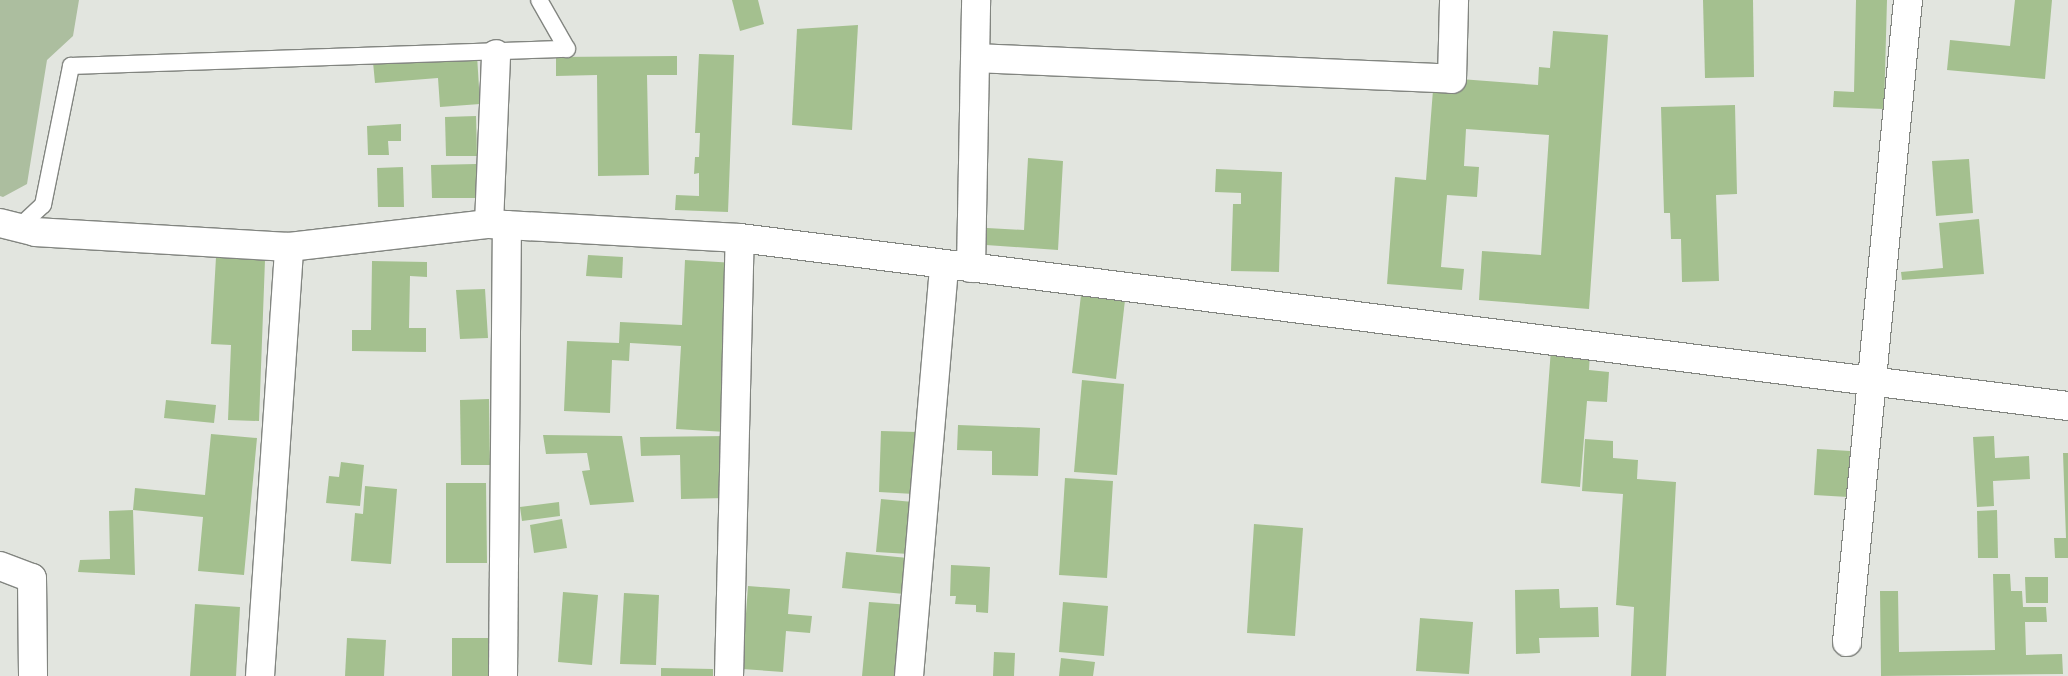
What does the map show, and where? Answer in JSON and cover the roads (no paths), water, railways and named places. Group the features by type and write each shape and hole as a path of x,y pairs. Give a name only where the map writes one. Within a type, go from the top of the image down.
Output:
{"street":[{"path":"971,268 977,58 976,0"},
{"path":"977,58 1452,79 1454,0"},
{"path":"1847,642 1908,0"},
{"path":"496,54 503,676"},
{"path":"9,226 35,232 289,247 498,225 740,238 944,265 1873,379 2068,406"},
{"path":"729,676 740,238"},
{"path":"260,676 289,247"},
{"path":"909,676 944,265"},
{"path":"0,566 32,578 33,676"}],"lane":[{"path":"9,226 43,205 71,66 496,54 567,49 539,0"}]}
